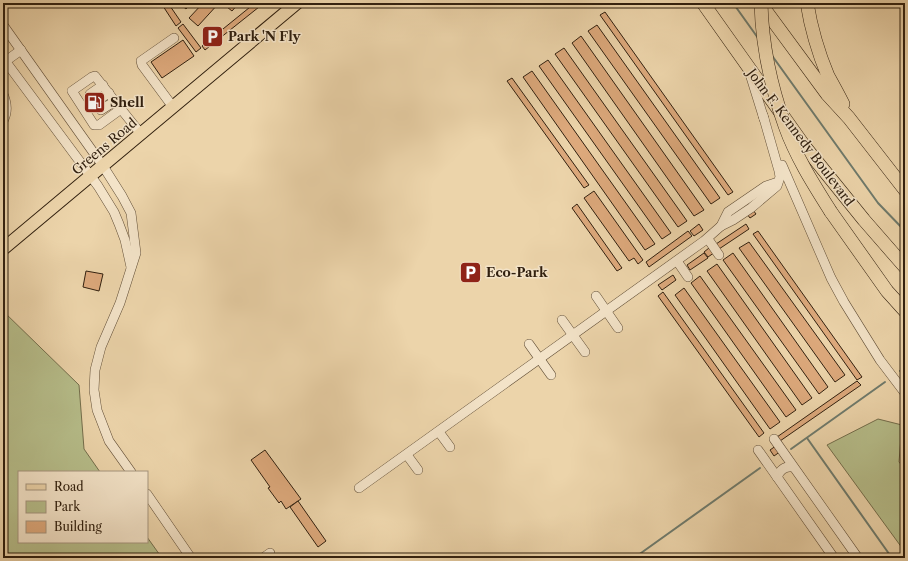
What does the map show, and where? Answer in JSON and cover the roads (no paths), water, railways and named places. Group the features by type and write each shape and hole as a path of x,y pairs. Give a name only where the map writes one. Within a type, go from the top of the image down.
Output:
{"highway":[{"name":"John F. Kennedy Boulevard","path":"703,3 805,147 864,220 905,267"},
{"path":"760,3 827,94 849,118 905,190"},
{"path":"760,3 761,20 770,76 785,127 806,172 831,212 887,291 905,311"},
{"path":"807,3 810,24 820,54 829,77 849,118"}],"main road":[{"name":"Greens Road","path":"3,249 297,3"}],"street":[{"path":"3,25 103,166 131,213 136,253 120,303 101,347 95,370 94,390 97,410 109,441 130,471"},
{"path":"173,107 142,65 141,61 174,38"},
{"path":"21,50 4,61 91,176 114,212 125,240 131,267"},
{"path":"747,66 763,115 787,177 831,278 880,360 905,393"},
{"path":"121,109 99,125 94,125 91,117 72,91 95,76 141,134"},
{"path":"93,98 106,89"},
{"path":"3,94 7,110 3,121"},
{"path":"101,110 115,101"},
{"path":"68,116 83,105"},
{"path":"359,488 607,312 706,240 712,232 751,208 777,182 776,159 767,133 763,115"},
{"path":"706,240 717,256"},
{"path":"675,262 686,278"},
{"path":"596,296 618,328"},
{"path":"562,320 585,352"},
{"path":"529,344 551,375"},
{"path":"439,432 450,447"},
{"path":"774,439 855,557"},
{"path":"758,450 834,558"},
{"path":"407,455 418,470"},
{"path":"777,477 780,471 784,468 793,467"},
{"path":"148,495 191,558"}],"waterway":[{"path":"733,3 758,38"},
{"path":"773,57 878,203 905,231"},
{"path":"900,371 905,369"},
{"path":"791,449 885,382"},
{"path":"807,438 892,558"},
{"path":"634,558 760,468"}],"place":[{"name":"Park 'N Fly","path":"212,36"},
{"name":"Shell","path":"95,102"},
{"name":"Eco-Park","path":"471,272"}]}
